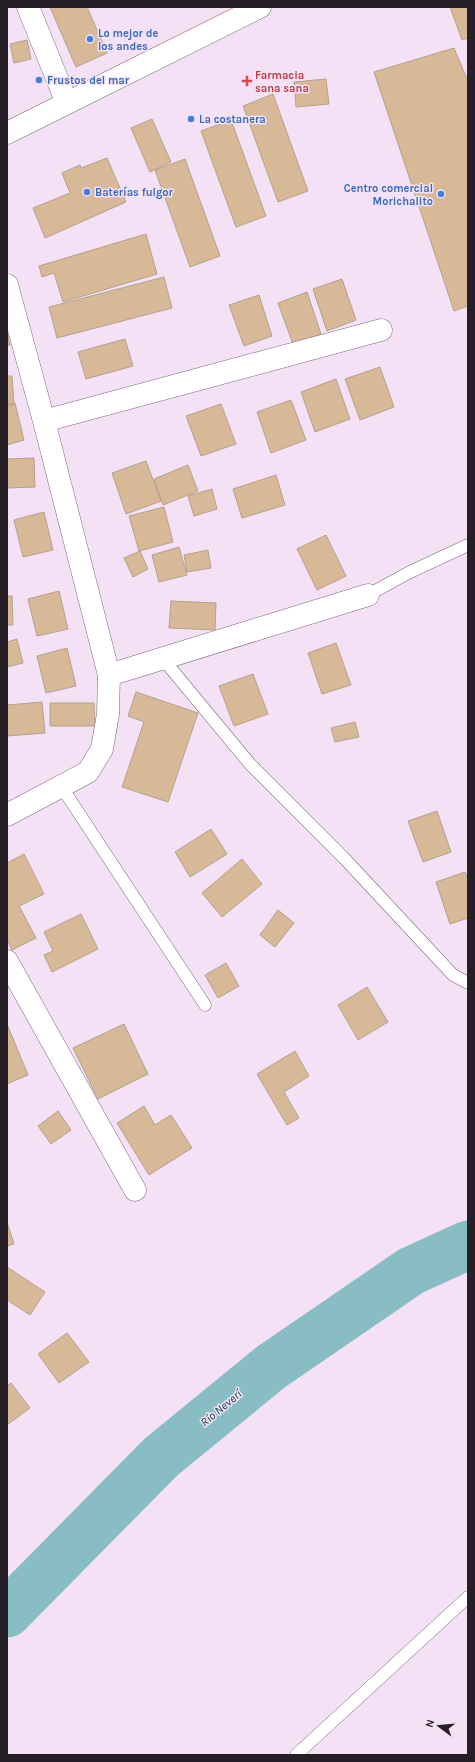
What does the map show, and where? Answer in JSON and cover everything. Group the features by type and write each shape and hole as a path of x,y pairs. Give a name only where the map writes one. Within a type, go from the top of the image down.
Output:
{"street":[{"path":"28,7 67,103"},
{"path":"7,133 260,7"},
{"path":"7,285 44,421 109,675 108,714 102,749 88,772 7,815"},
{"path":"44,421 381,330"},
{"path":"109,675 368,594"},
{"path":"7,961 136,1190"}],"lane":[{"path":"368,594 408,573 468,545"},
{"path":"163,659 250,764 344,858 453,975 468,984"},
{"path":"61,786 205,1005"},
{"path":"296,1755 468,1597"}],"building":[{"path":"50,7 87,7 107,53 76,67"},
{"path":"450,7 468,7 468,38 462,40"},
{"path":"27,40 31,59 14,63 10,44"},
{"name":"Centro comercial Morichalito","path":"454,48 468,81 468,306 454,311 374,72"},
{"path":"326,79 329,104 296,107 294,82"},
{"path":"273,94 308,191 278,202 243,106"},
{"path":"152,119 171,162 150,172 131,128"},
{"path":"231,120 266,216 236,227 201,131"},
{"path":"107,158 126,202 45,238 33,208 70,193 62,173 80,165 81,168"},
{"path":"185,159 220,256 190,267 155,170"},
{"path":"146,234 157,274 63,302 54,273 42,277 39,266"},
{"path":"164,277 172,308 57,338 49,307"},
{"path":"342,279 356,320 327,331 313,289"},
{"path":"307,292 321,334 293,344 278,303"},
{"path":"259,295 272,336 244,346 229,305"},
{"path":"7,331 10,345 7,345"},
{"path":"125,339 133,366 86,379 78,352"},
{"path":"380,367 394,407 360,420 345,379"},
{"path":"7,376 12,376 14,405 7,405"},
{"path":"336,379 350,419 315,432 301,392"},
{"path":"291,400 306,440 271,453 257,412"},
{"path":"15,403 24,440 7,445 7,405"},
{"path":"221,404 236,444 201,456 186,416"},
{"path":"34,458 35,487 7,488 7,459"},
{"path":"146,461 161,501 126,514 112,473"},
{"path":"188,465 198,491 163,505 154,479"},
{"path":"276,475 285,505 242,518 233,489"},
{"path":"212,489 217,509 194,516 188,496"},
{"path":"164,507 173,542 139,551 129,516"},
{"path":"44,512 53,550 23,557 14,520"},
{"path":"326,535 346,576 317,590 297,549"},
{"path":"179,547 187,575 159,582 152,555"},
{"path":"208,550 211,568 187,572 184,555"},
{"path":"140,551 148,569 133,577 124,558"},
{"path":"59,591 68,629 37,636 28,599"},
{"path":"7,596 12,596 13,625 7,625"},
{"path":"171,601 216,603 215,630 169,628"},
{"path":"17,639 23,663 7,667 7,642"},
{"path":"336,643 351,685 322,694 308,653"},
{"path":"67,648 76,686 46,693 37,656"},
{"path":"253,674 268,714 234,726 219,686"},
{"path":"136,692 198,713 168,802 122,787 144,722 128,716"},
{"path":"42,702 45,733 7,736 7,705"},
{"path":"50,703 94,703 95,726 50,726"},
{"path":"355,722 359,737 335,742 331,728"},
{"path":"437,811 451,852 423,862 408,821"},
{"path":"211,829 227,854 190,877 175,852"},
{"path":"24,854 44,894 19,906 36,938 12,950 7,940 7,863"},
{"path":"242,859 262,884 222,917 202,893"},
{"path":"465,872 468,880 468,918 450,924 436,882"},
{"path":"278,910 294,923 275,947 260,935"},
{"path":"81,914 98,949 52,972 44,955 53,951 44,932"},
{"path":"226,963 239,986 218,998 205,975"},
{"path":"367,987 388,1022 358,1040 338,1005"},
{"path":"7,1024 28,1075 7,1084"},
{"path":"124,1024 148,1074 98,1099 73,1048"},
{"path":"295,1051 309,1076 284,1092 299,1118 287,1125 257,1074"},
{"path":"144,1106 155,1125 171,1115 192,1148 149,1175 117,1123"},
{"path":"58,1111 71,1130 51,1144 38,1126"},
{"path":"7,1222 14,1244 7,1246"},
{"path":"7,1267 45,1292 30,1315 7,1300"},
{"path":"67,1333 89,1362 59,1383 38,1354"},
{"path":"11,1383 30,1408 7,1425 7,1386"}],"waterway":[{"name":"Río Neverí","path":"7,1613 161,1457 271,1367 411,1271 468,1245"}],"place":[{"name":"Lo mejor de los andes","path":"90,39"},
{"name":"Frustos del mar","path":"39,80"},
{"name":"Farmacia sana sana","path":"247,81"},
{"name":"La costanera","path":"191,119"},
{"name":"Baterías fulgor","path":"87,192"},
{"name":"Centro comercial Morichalito","path":"441,194"}]}
